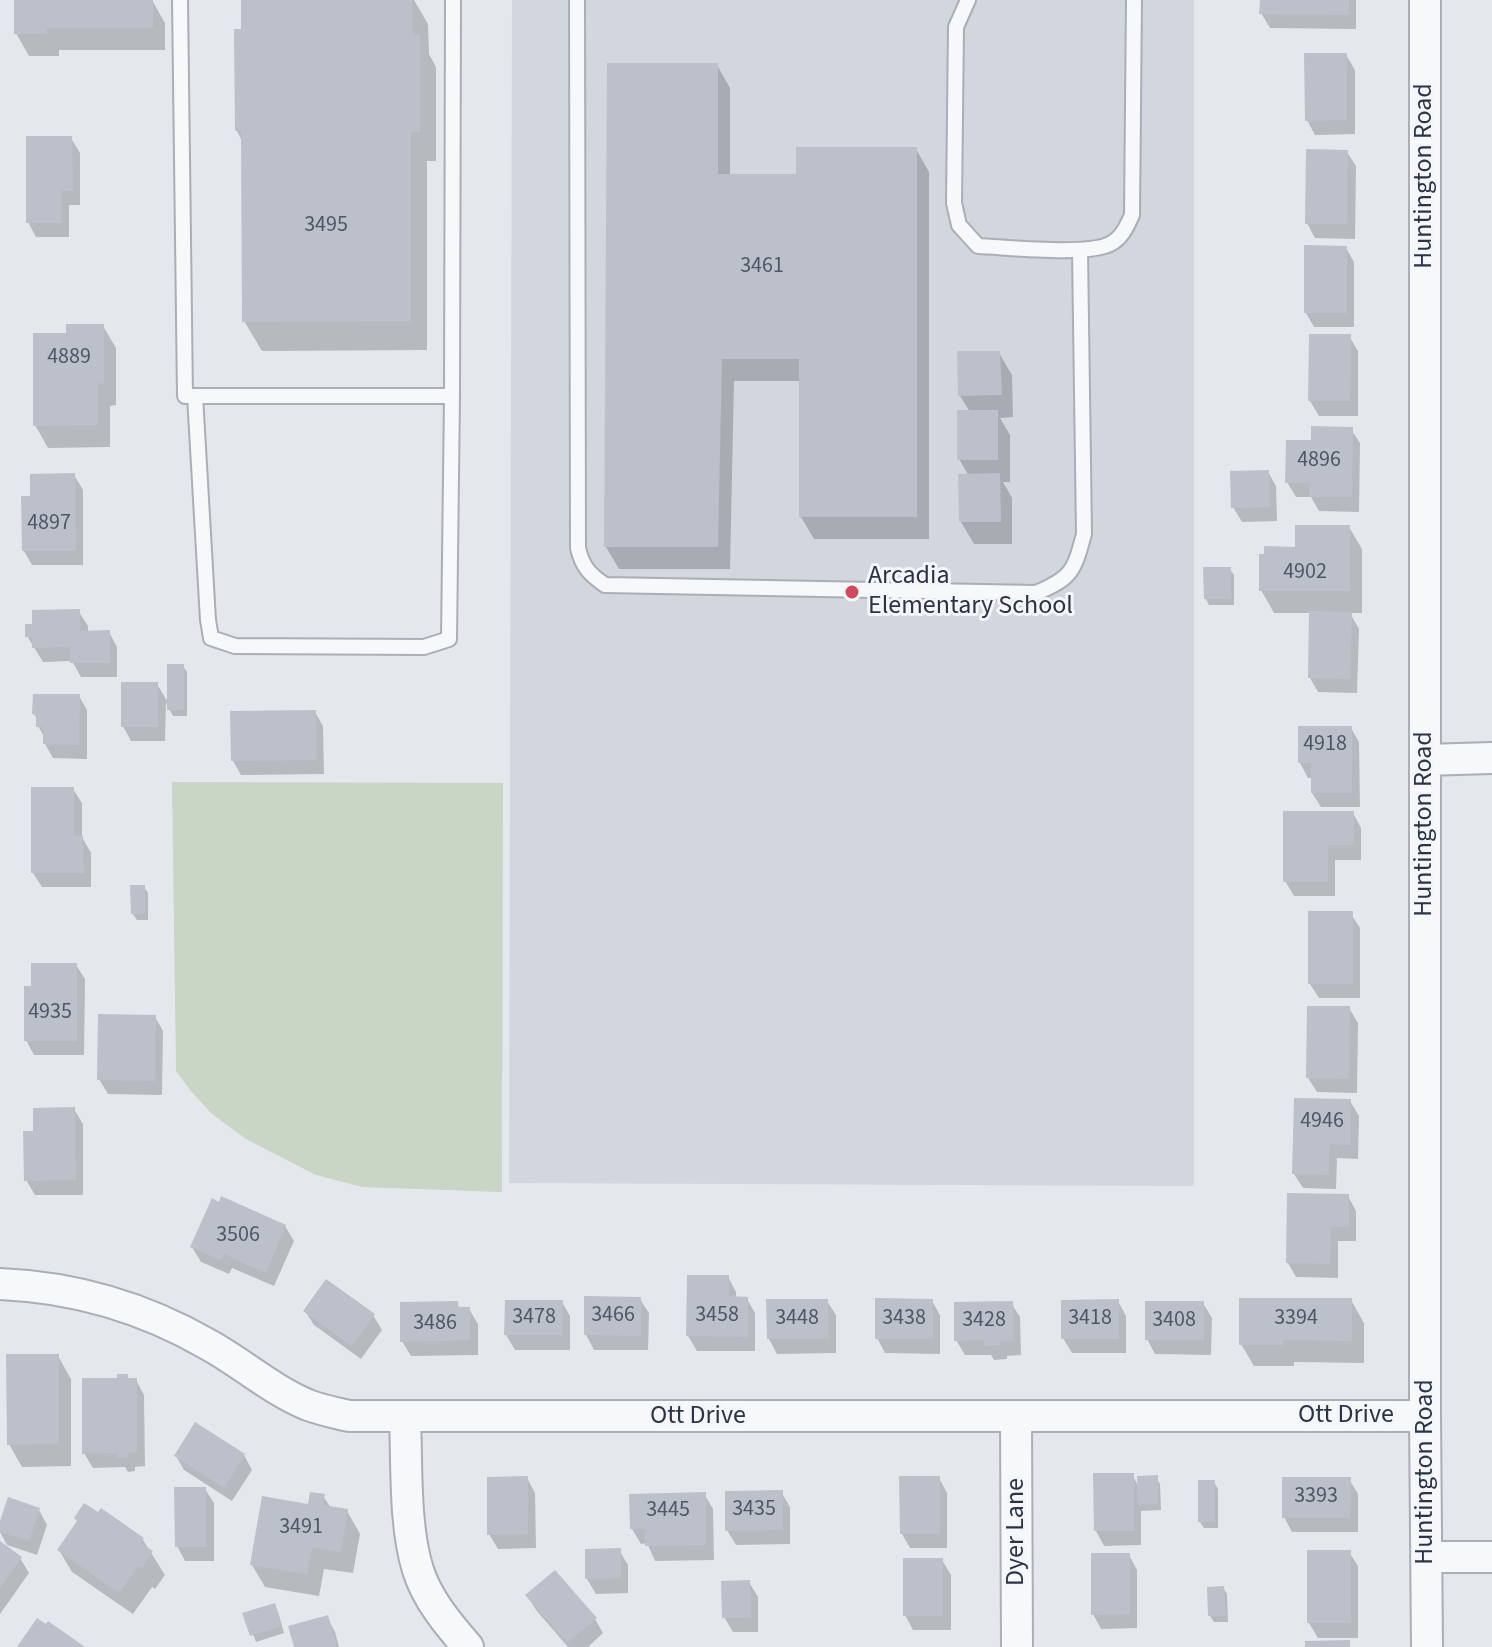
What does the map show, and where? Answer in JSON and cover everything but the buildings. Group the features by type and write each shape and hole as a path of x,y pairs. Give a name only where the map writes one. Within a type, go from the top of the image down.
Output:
{"street":[{"name":"Huntington Road","path":"1425,0 1427,1647"},
{"path":"1425,760 1492,758"},
{"name":"Ott Drive","path":"0,1284 54,1289 103,1299 158,1319 209,1345 276,1389 310,1406 349,1416 1425,1416"},
{"name":"Dyer Lane","path":"1016,1416 1017,1647"},
{"path":"405,1417 410,1534 419,1571 435,1605 468,1647"},
{"path":"1426,1557 1492,1557"}],"lane":[{"path":"180,0 185,396 452,396"},
{"path":"195,396 211,638 235,646 424,647 449,639 453,0"},
{"path":"577,0 578,548 582,564 605,585 1036,593 1059,584 1076,565 1084,534 1080,250"},
{"path":"968,0 956,27 954,203 959,225 978,246 1080,250 1110,245 1125,232 1132,215 1134,0"}],"shaded area":[{"name":"Arcadia Elementary School","path":"512,0 1194,0 1194,1186 509,1183"}],"green space":[{"path":"172,782 503,783 502,1192 362,1187 316,1175 246,1139 212,1114 190,1090 176,1071"}],"place":[{"name":"Arcadia Elementary School","path":"852,592"}]}
